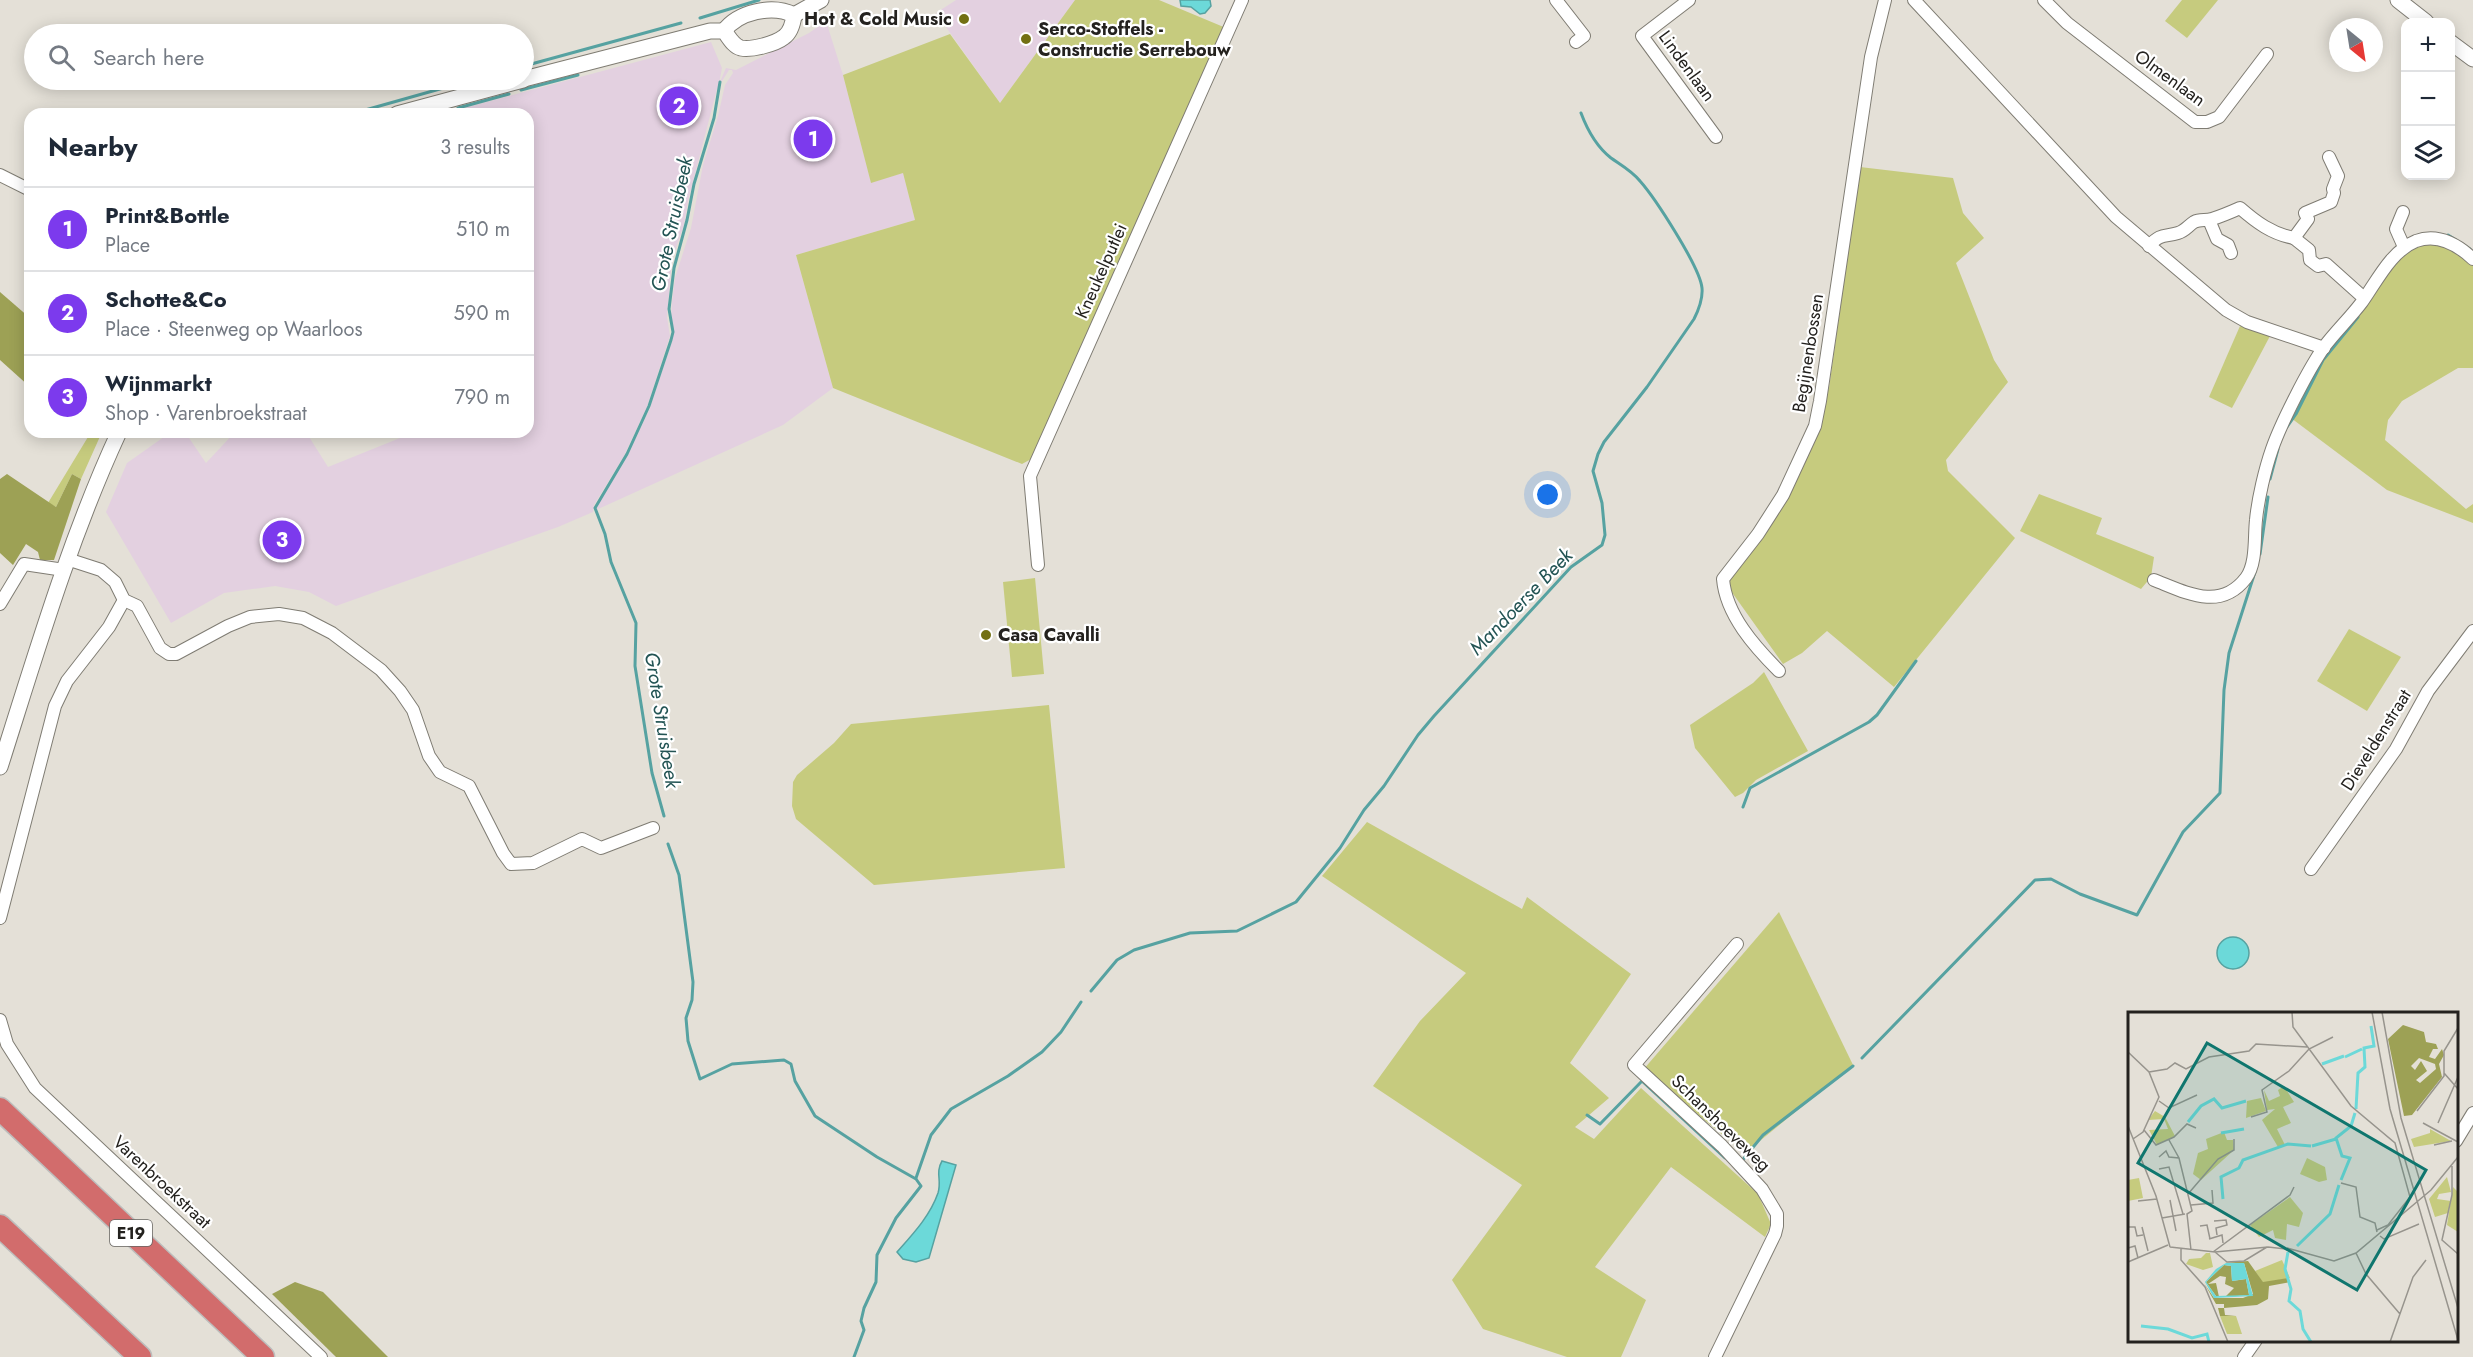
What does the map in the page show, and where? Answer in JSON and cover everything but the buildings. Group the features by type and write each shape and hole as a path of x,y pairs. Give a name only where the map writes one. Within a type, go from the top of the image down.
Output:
{"highway":[{"name":"E19","path":"0,1109 263,1357"},
{"path":"0,1226 140,1357"}],"street":[{"path":"724,31 733,44 741,48 755,47 784,37 790,29 794,15 820,0"},
{"name":"Kneukelputlei","path":"1038,565 1030,476 1242,0"},
{"path":"1556,0 1584,36 1576,42"},
{"name":"Lindenlaan","path":"1689,0 1642,36 1716,137"},
{"name":"Begijnenbossen","path":"1779,671 1756,646 1732,610 1723,579 1758,534 1782,495 1817,418 1871,57 1885,0"},
{"path":"1914,0 2116,217 2149,246 2235,316 2324,348"},
{"name":"Olmenlaan","path":"2044,0 2067,23 2195,122 2207,122 2219,117 2266,54"},
{"path":"2398,0 2421,18"},
{"path":"724,31 731,21 770,9 786,11 794,15"},
{"path":"534,77 694,33 724,31"},
{"path":"2455,45 2473,59"},
{"path":"419,108 486,90"},
{"path":"2294,238 2308,219 2305,213 2331,202 2334,193 2332,189 2338,176 2329,157"},
{"path":"0,175 24,186"},
{"path":"2149,246 2155,239 2169,233 2175,234 2201,219 2209,220 2240,208 2260,225 2279,235 2294,238 2309,250 2310,260 2318,266 2326,264 2364,298"},
{"path":"2403,212 2396,229 2404,247"},
{"path":"2209,220 2217,239 2228,245 2231,253"},
{"path":"2154,580 2198,597 2210,598 2230,591 2246,577 2255,549 2256,520 2272,449 2295,399 2324,348 2394,256 2404,247 2418,240 2438,239 2456,245 2473,259"},
{"path":"0,767 65,564 85,510 116,438"},
{"path":"0,604 24,564 65,564 101,570 115,582 124,600 136,606 160,648 169,654 176,654 250,617 279,614 303,618 332,633 381,670 400,691 413,710 429,756 440,772 469,786 503,853 511,864 533,863 582,839 601,848 653,828"},
{"path":"0,918 55,706 67,681 109,627 124,600"},
{"name":"Dieveldenstraat","path":"2311,869 2396,749 2428,691 2473,631"},
{"name":"Schanshoeveweg","path":"1715,1357 1775,1234 1776,1214 1762,1190 1722,1146 1634,1065 1737,944"},
{"name":"Varenbroekstraat","path":"0,1020 7,1044 35,1088 321,1357"},
{"path":"2458,1139 2473,1113"},
{"path":"2244,1357 2255,1342"}],"shaded area":[{"path":"956,0 1075,0 1000,103 936,13"},
{"path":"826,21 843,75 871,182 903,173 915,220 796,255 833,388 783,425 596,510 600,499 625,460 650,408 672,342 674,331 671,319 675,278 691,228 703,165 725,85 733,73 729,70 717,89 684,225 672,259 667,317 670,336 647,407 624,456 594,505 593,512 558,527 336,606 309,592 275,586 224,593 171,623 106,512 127,463 162,438 189,438 206,463 229,438 310,438 328,467 400,438 534,438 534,108 464,108 711,42 722,68 719,84 726,68 736,70 809,33"}],"green space":[{"path":"1075,0 1159,0 1226,28 1033,458 1022,464 833,388 796,255 915,220 903,173 871,183 843,75 950,34 1000,103"},
{"path":"2182,0 2218,0 2187,38 2165,21"},
{"path":"1860,167 1953,178 1963,213 1984,238 1956,263 1994,360 2008,382 1946,460 1948,471 2015,538 1894,687 1827,631 1802,653 1783,664 1726,584 1784,494 1829,388"},
{"path":"2424,241 2462,253 2473,263 2473,368 2458,368 2402,401 2388,420 2385,440 2466,509 2473,504 2473,523 2387,490 2291,418 2327,353 2352,325 2402,252"},
{"path":"0,292 24,313 24,382 0,360"},
{"path":"2240,326 2270,336 2232,408 2209,397"},
{"path":"87,438 99,438 81,479 72,474 56,507 48,503"},
{"path":"7,474 56,507 72,474 81,479 54,560 40,560 38,552 26,544 13,565 0,553 0,479"},
{"path":"2039,494 2102,518 2096,534 2154,557 2151,577 2141,589 2020,531"},
{"path":"1035,578 1044,674 1012,677 1003,582"},
{"path":"2349,629 2401,657 2367,711 2317,681"},
{"path":"1764,672 1808,751 1756,780 1743,793 1735,797 1695,748 1690,725 1753,683"},
{"path":"1049,705 1065,868 874,885 796,819 792,806 793,782 797,775 834,743 851,724"},
{"path":"1367,822 1522,909 1527,897 1631,974 1570,1063 1609,1098 1575,1127 1594,1139 1641,1088 1758,1194 1771,1224 1765,1237 1671,1167 1595,1267 1646,1300 1621,1357 1567,1357 1483,1329 1452,1280 1522,1185 1373,1086 1420,1021 1466,973 1322,876"},
{"path":"1779,912 1853,1065 1745,1153 1643,1070"},
{"path":"295,1282 323,1292 388,1357 336,1357 272,1294"}],"water":[{"path":"1180,0 1210,0 1211,6 1205,13 1200,14 1191,7 1181,6"},
{"path":"2233,937 2244,942 2249,953 2244,964 2233,969 2222,964 2217,953 2222,942"},
{"path":"942,1161 956,1165 929,1258 916,1262 903,1259 897,1252 935,1201"}],"waterway":[{"path":"700,18 759,0"},
{"path":"534,63 681,23"},
{"path":"534,87 578,75"},
{"name":"Grote Struisbeek","path":"664,816 652,773 635,666 636,623 611,562 605,534 595,508 627,454 649,406 671,340 673,332 669,309 674,268 694,184 714,118 720,82"},
{"path":"372,108 436,90"},
{"path":"458,108 509,94"},
{"name":"Mandoerse Beek","path":"1091,991 1117,960 1134,950 1190,933 1237,931 1296,902 1340,848 1364,810 1434,716 1571,567 1602,545 1605,535 1602,503 1593,471 1598,454 1604,442 1647,387 1694,319 1700,304 1702,288 1694,265 1656,202 1637,177 1601,149 1581,113"},
{"path":"2448,235 2470,249"},
{"path":"2287,427 2323,360 2358,317"},
{"path":"2270,479 2278,449"},
{"path":"2260,554 2268,497"},
{"path":"1862,1058 2035,880 2051,879 2080,894 2137,915 2183,832 2220,793 2224,690 2229,653 2255,572"},
{"path":"1743,807 1750,788 1869,722 1877,715 1916,661"},
{"name":"Grote Struisbeek","path":"668,844 679,875 693,982 692,1000 686,1018 688,1041 700,1079 732,1064 784,1060 791,1064 795,1081 815,1116 877,1157 916,1179 921,1186 896,1218 877,1255 876,1282 864,1308 861,1321 864,1330 854,1357"},
{"name":"Mandoerse Beek","path":"916,1178 931,1135 951,1109 1008,1076 1042,1052 1061,1032 1081,1002"},
{"path":"1741,1162 1763,1135 1853,1066"},
{"path":"1587,1115 1600,1124 1642,1081 1725,1158"}],"place":[{"name":"Hot & Cold Music","path":"964,19"},
{"name":"Serco-Stoffels - Constructie Serrebouw","path":"1026,39"},
{"name":"Schotte&Co","path":"679,106"},
{"name":"Print&Bottle","path":"813,139"},
{"name":"Wijnmarkt","path":"282,540"},
{"name":"Casa Cavalli","path":"986,635"}]}
